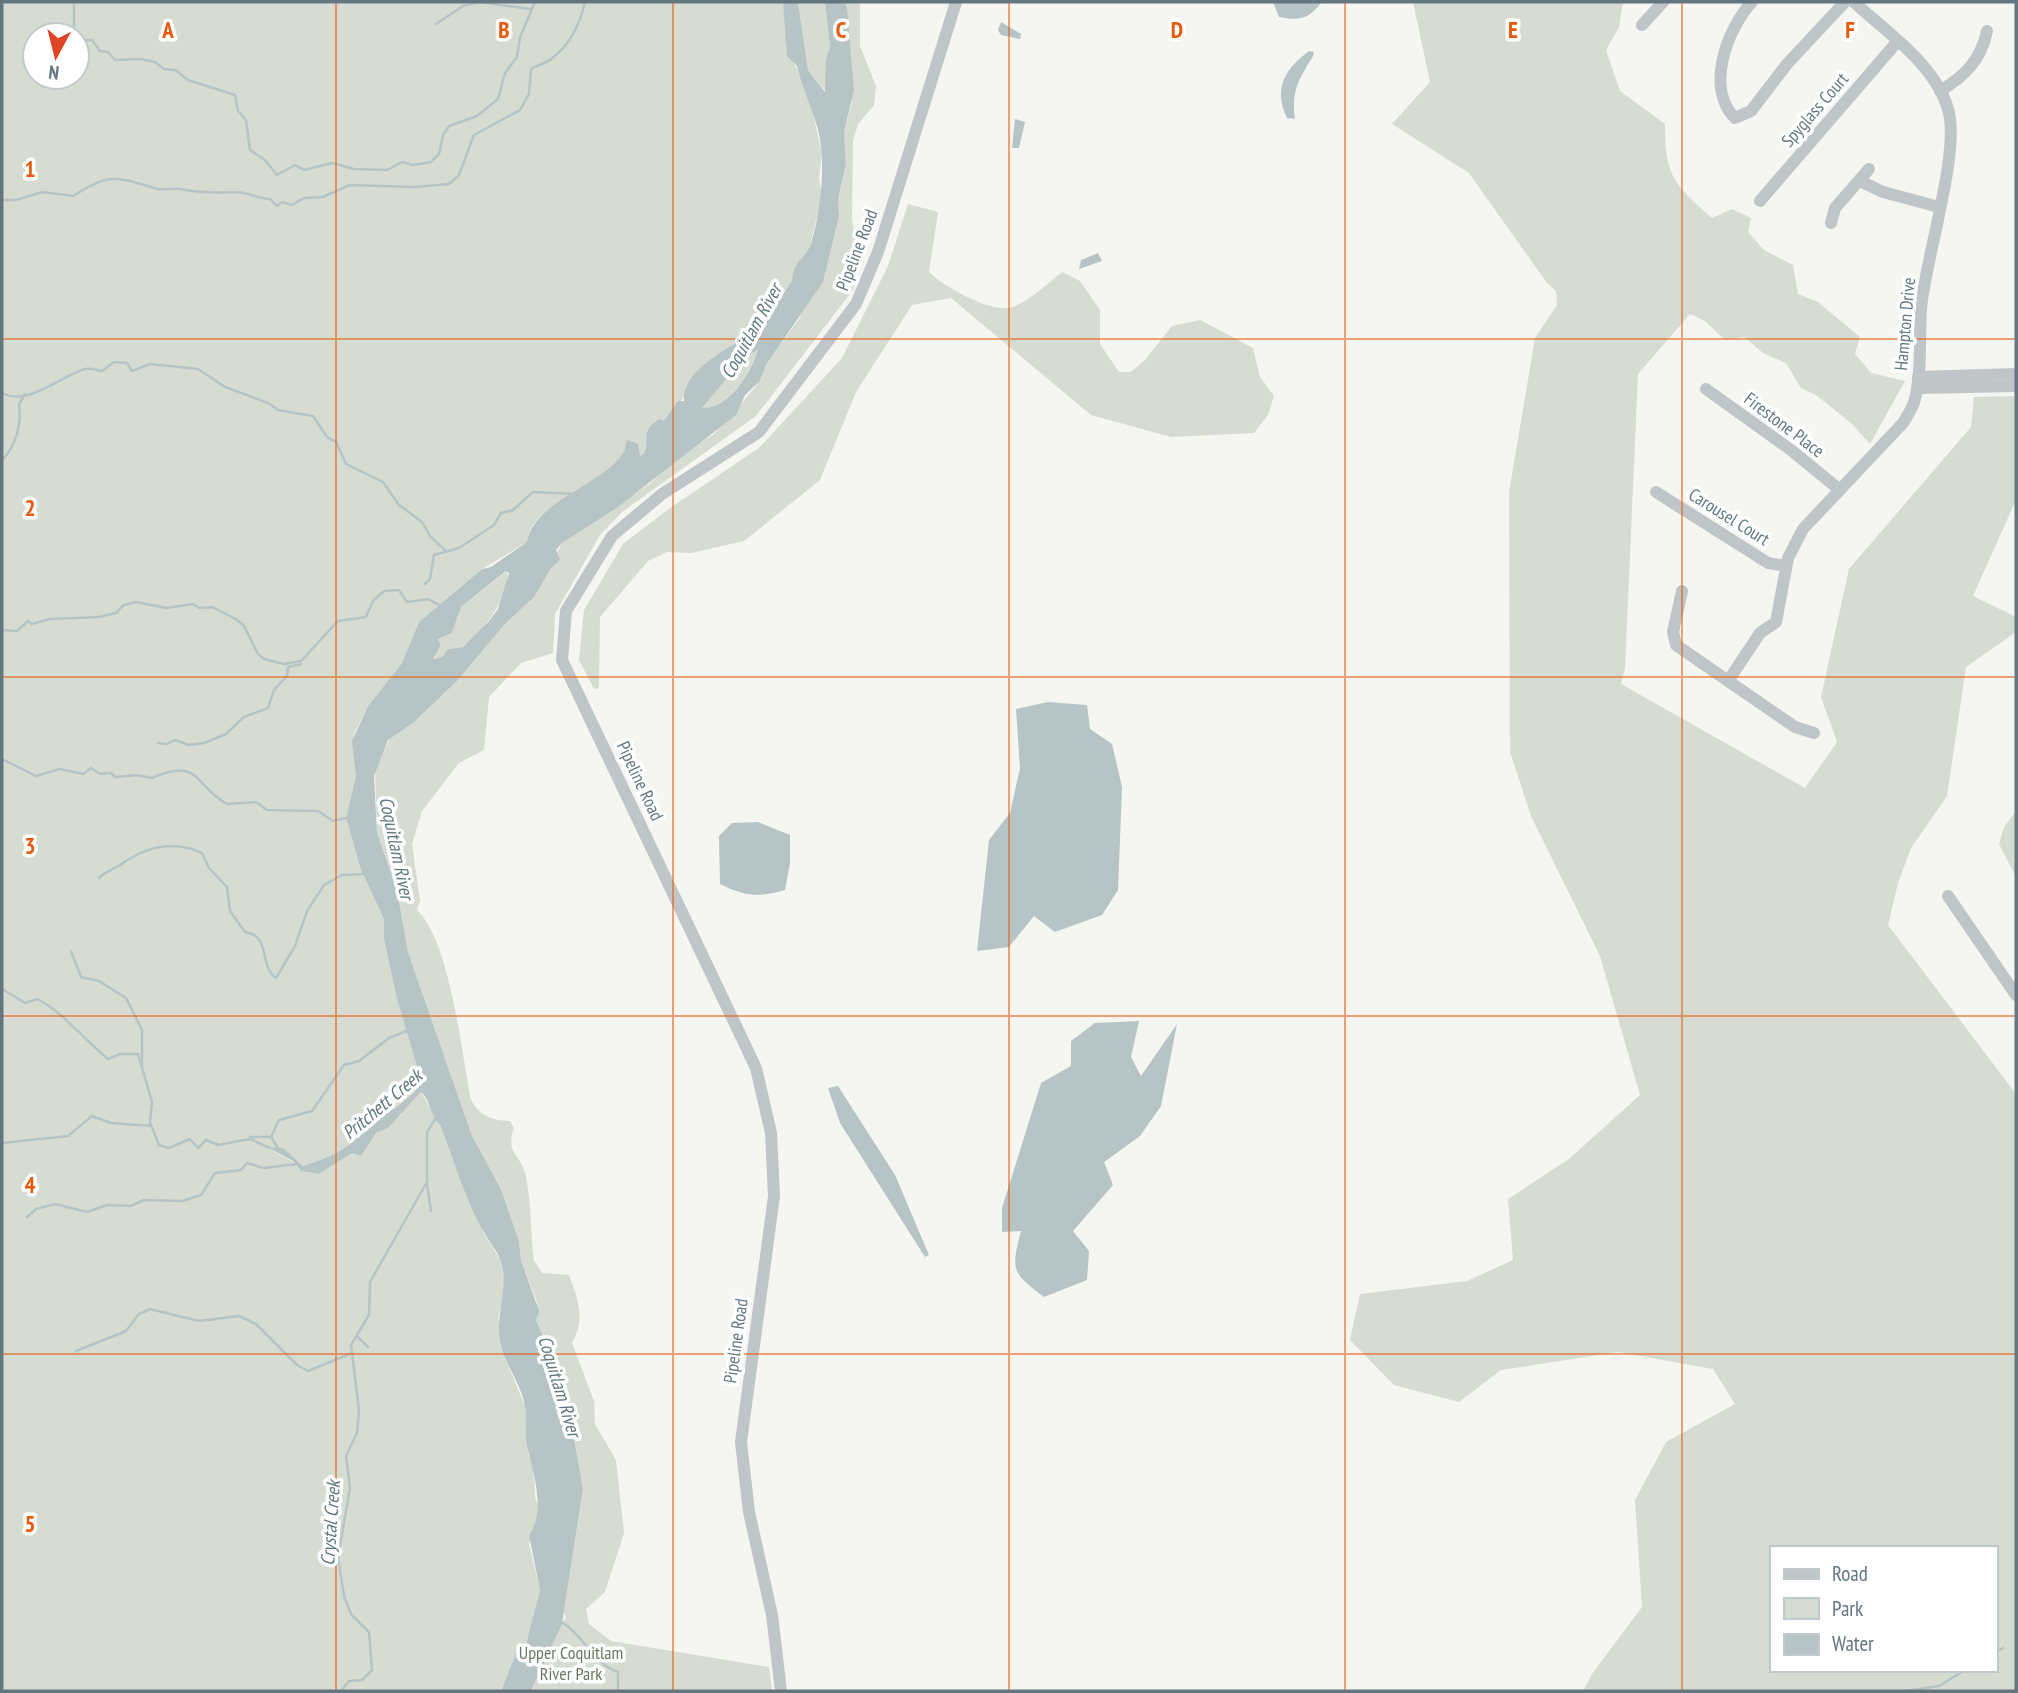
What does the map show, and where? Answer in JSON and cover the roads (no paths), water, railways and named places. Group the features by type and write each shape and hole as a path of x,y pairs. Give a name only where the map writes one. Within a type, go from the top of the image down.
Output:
{"street":[{"name":"Pipeline Road","path":"781,1691 772,1615 749,1511 741,1442 774,1196 771,1133 756,1068 562,660 566,611 612,536 662,494 759,432 856,304 878,252 956,2"},
{"path":"1642,25 1663,2"},
{"path":"1752,2 1733,28 1725,50 1722,85 1726,109 1735,118 1751,111 1787,64 1845,2"},
{"name":"Hampton Drive","path":"1728,681 1760,633 1776,622 1786,566 1803,529 1903,424 1914,403 1918,382 1921,307 1951,139 1949,110 1940,91 1920,62 1854,2"},
{"path":"1940,91 1962,77 1983,51 1987,32"},
{"name":"Spyglass Court","path":"1759,201 1897,42"},
{"path":"1830,223 1835,208 1869,169"},
{"path":"1860,181 1883,192 1939,207"},
{"path":"1918,382 2016,374"},
{"path":"1918,382 2016,386"},
{"name":"Firestone Place","path":"1706,389 1791,450 1840,490"},
{"name":"Carousel Court","path":"1656,492 1768,563 1786,566"},
{"path":"1682,592 1673,632 1676,645 1795,727 1814,733"},
{"path":"1948,895 2016,995"}],"water":[{"path":"783,2 798,2 808,70 825,92 826,59 830,47 825,2 845,2 854,90 844,132 846,164 838,199 839,216 823,282 766,365 760,381 745,395 736,415 618,507 562,543 556,550 560,560 551,568 534,597 505,624 456,682 413,723 388,740 374,776 377,833 397,890 408,952 472,1136 501,1189 519,1241 521,1260 539,1311 536,1320 546,1343 550,1377 557,1386 574,1438 583,1489 562,1624 531,1690 501,1691 516,1653 525,1648 540,1590 529,1535 534,1527 538,1507 527,1442 525,1406 500,1341 499,1321 504,1282 500,1258 472,1209 440,1125 421,1092 388,1128 376,1133 361,1156 352,1153 319,1174 301,1171 293,1161 267,1147 283,1148 303,1166 329,1157 357,1139 381,1110 394,1109 415,1092 420,1077 396,995 384,939 384,919 361,870 346,818 356,776 352,741 368,706 402,663 419,622 482,569 491,567 527,542 541,517 611,466 625,450 627,440 638,444 640,456 644,454 649,428 659,419 664,421 678,401 684,401 686,388 692,377 713,358 760,325 791,282 794,269 808,250 814,233 820,203 822,153 817,126 797,66 787,56","holes":["758,349 738,388 721,403 702,408 740,362","506,571 509,573 498,609 489,621 463,647 448,649 442,657 433,659 441,645 438,639 452,633 461,607"]},
{"path":"1273,2 1322,2 1308,15 1293,19 1279,17"},
{"path":"1001,22 1021,34 1020,39 1001,35 998,30"},
{"path":"1309,51 1314,52 1295,92 1295,119 1287,118 1281,88 1293,65"},
{"path":"1015,119 1025,122 1019,148 1012,148"},
{"path":"1098,253 1102,261 1079,269 1081,260"},
{"path":"1048,702 1087,705 1090,729 1112,744 1122,787 1118,890 1102,915 1055,932 1034,916 1009,947 977,951 989,840 1010,813 1020,768 1016,709"},
{"path":"758,822 790,835 790,863 785,890 751,894 720,884 719,836 732,823"},
{"path":"1139,1021 1131,1057 1141,1076 1177,1024 1161,1106 1140,1136 1104,1162 1113,1185 1073,1231 1089,1251 1087,1280 1044,1297 1025,1282 1016,1269 1021,1231 1002,1232 1002,1208 1041,1083 1071,1066 1071,1041 1095,1023"},
{"path":"838,1086 895,1175 929,1255 925,1257 840,1123 828,1088"}],"waterway":[{"path":"74,2 74,33 84,40 92,40 100,51 108,52 115,60 140,59 155,62 164,69 175,70 188,80 235,95 238,111 246,120 250,150 265,160 277,175 295,165 304,170 332,163 354,169 387,170 402,162 413,165 431,162 439,154 443,135 449,126 477,116 498,99 505,73 517,57 520,37 535,2"},
{"path":"436,24 463,6 478,2"},
{"path":"479,2 531,9"},
{"path":"2,200 16,200 42,192 73,196 99,182 112,179 158,189 238,192 270,199 277,206 282,202 292,205 304,198 323,197 350,185 415,187 449,184 459,175 474,135 520,110 529,94 531,69 549,61 569,41 585,2"},
{"path":"2,393 12,396 33,393 87,369 102,371 114,362 127,363 132,371 150,364 198,369 225,387 268,403 278,410 313,416 327,437 336,442 346,464 383,482 399,505 422,522 430,536 445,550"},
{"path":"2,461 17,434 19,404 25,394"},
{"path":"425,584 430,579 434,555 459,548 494,525 501,513 513,510 533,492 574,494"},
{"path":"2,630 17,631 28,621 32,624 50,619 99,617 116,613 124,605 136,602 167,608 193,604 199,608 212,607 236,619 244,626 258,654 264,659 284,664 301,661 338,621 366,617 373,601 384,591 399,590 407,602 428,599 439,605"},
{"path":"158,743 167,744 175,740 189,745 204,743 226,734 244,717 268,708 274,690 287,676 288,667 301,664"},
{"path":"2,759 36,776 60,769 83,774 91,768 100,774 111,773 115,777 136,775 152,778 168,772 188,772 227,804 256,802 267,810 318,811 333,821 346,818"},
{"path":"99,878 132,857 152,849 171,846 202,853 209,868 227,887 230,911 245,932 259,939 267,966 276,978 295,946 307,911 324,885 342,875 364,874"},
{"path":"71,951 81,977 99,981 126,998 142,1030 142,1065"},
{"name":"Pritchett Creek","path":"2,989 25,1003 38,999 48,1005 108,1059 120,1054 138,1054 152,1102 150,1122 159,1145 169,1148 190,1139 198,1148 206,1140 218,1145 250,1139 270,1148"},
{"path":"271,1137 279,1120 312,1111 344,1065 359,1061 389,1038 409,1030"},
{"path":"2,1143 68,1136 92,1116 111,1123 151,1126"},
{"name":"Crystal Creek","path":"341,1691 349,1681 362,1680 372,1670 369,1632 351,1614 344,1596 338,1557 350,1488 346,1456 357,1433 359,1410 351,1345 369,1315 370,1282 427,1182 427,1132 436,1118"},
{"path":"250,1137 271,1137 278,1148"},
{"path":"27,1217 36,1209 55,1204 87,1212 107,1205 131,1206 144,1200 182,1201 201,1195 215,1173 241,1170 247,1163 263,1168 297,1164"},
{"path":"427,1184 431,1211"},
{"path":"76,1351 126,1331 139,1314 150,1309 199,1321 239,1316 256,1324 297,1365 308,1371 352,1353"},
{"path":"357,1336 368,1347"},
{"path":"560,1621 575,1633 595,1656 618,1672 618,1691"},
{"path":"1997,1652 2003,1648"},
{"path":"1905,1691 1939,1686 1962,1672"}],"water label":[{"name":"Coquitlam River","path":"751,331"},
{"name":"Coquitlam River","path":"397,848"},
{"name":"Coquitlam River","path":"560,1386"}],"park label":[{"name":"Upper Coquitlam River Park","path":"571,1663"}]}
